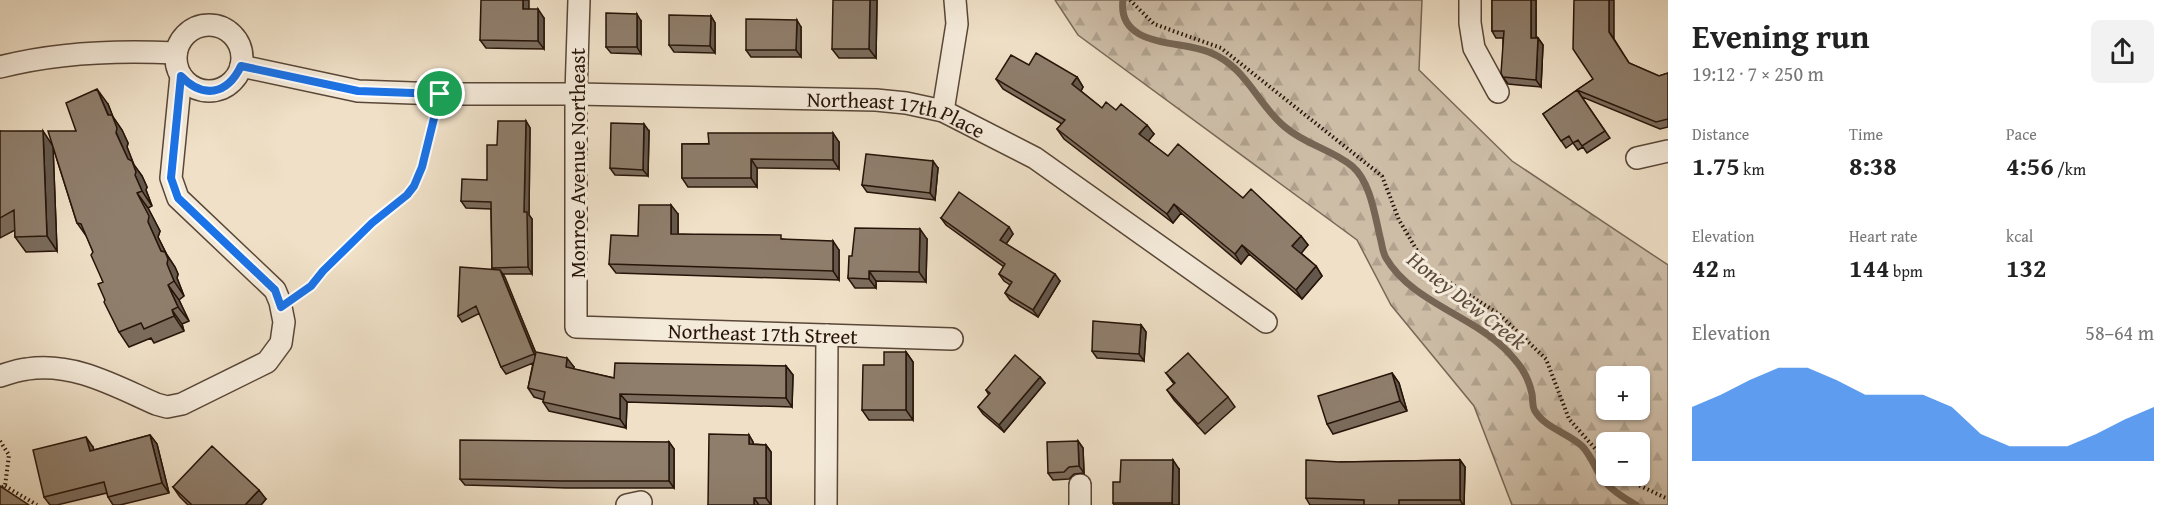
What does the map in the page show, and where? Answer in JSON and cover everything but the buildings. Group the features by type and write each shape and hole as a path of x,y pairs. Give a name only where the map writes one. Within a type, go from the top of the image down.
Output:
{"street":[{"name":"Monroe Avenue Northeast","path":"576,327 576,94 579,0"},
{"path":"943,111 957,24 955,0"},
{"path":"1470,0 1470,23 1474,48 1498,92"},
{"path":"210,25 231,34 242,55 241,66 235,78 226,86 214,91 201,90 190,85 181,76 176,53 180,42 188,33 198,27 210,25"},
{"path":"0,67 60,55 144,51 176,53"},
{"name":"Northeast 17th Place","path":"241,66 358,91 876,100 906,103 943,111 1035,158 1266,322"},
{"path":"0,376 28,369 62,368 88,374 167,407 182,404 267,363 281,343 284,322 275,290 178,198 171,178 181,76"},
{"path":"1637,158 1668,151"},
{"name":"Northeast 17th Street","path":"576,327 952,339"},
{"path":"826,505 828,335"}],"path":[{"path":"1130,0 1154,24 1221,48 1382,176 1399,220 1428,268 1499,314 1546,359 1569,419 1596,450"},
{"path":"281,307 311,286 323,271 372,223 407,195 414,186 422,167 440,94"},
{"path":"0,441 9,455 5,486"},
{"path":"0,488 5,486"},
{"path":"5,486 37,505"},
{"path":"1640,486 1668,499"}],"green space":[{"path":"1055,0 1422,0 1419,70 1512,161 1668,265 1668,505 1512,505 1474,406 1391,305 1357,240 1078,35"}],"waterway":[{"name":"Honey Dew Creek","path":"1123,0 1124,16 1130,27 1153,40 1197,48 1222,59 1242,76 1275,118 1285,127 1352,166 1368,190 1384,254 1397,273 1425,296 1475,326 1504,348 1525,374 1534,409 1539,417 1582,446 1603,480 1617,493 1636,505"}],"route":[{"path":"241,66 358,91 440,94 422,167 414,186 407,195 372,223 323,271 311,286 281,307 275,290 178,198 171,178 181,76 190,85 201,90 214,91 226,86 235,78 241,66"}]}
